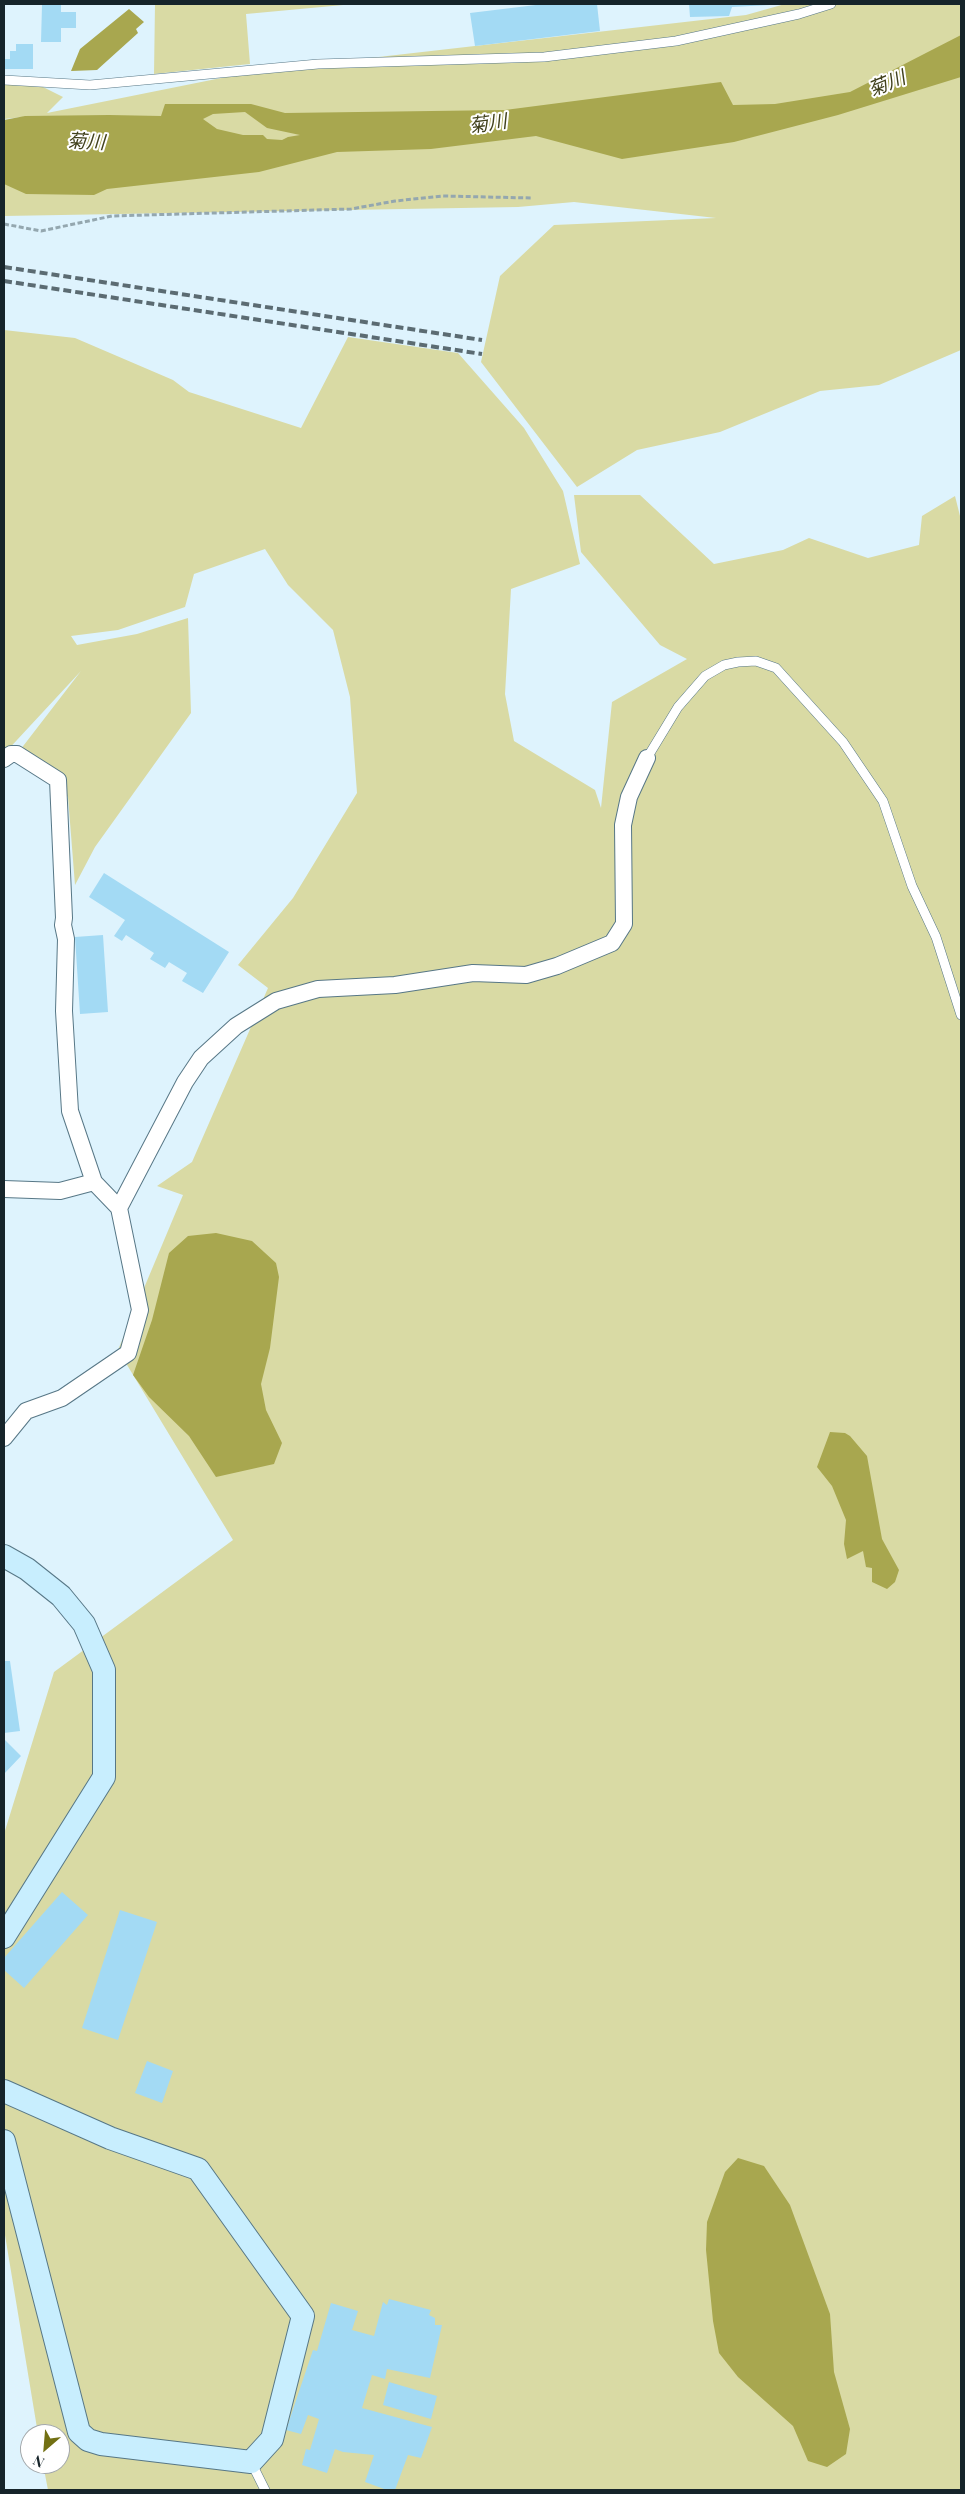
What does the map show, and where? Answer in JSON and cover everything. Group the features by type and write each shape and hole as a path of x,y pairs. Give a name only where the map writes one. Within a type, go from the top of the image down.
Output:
{"street":[{"path":"4,759 11,754 17,754 58,780 63,925 66,939 64,1011 70,1111 94,1182 119,1208 140,1310 128,1353 62,1398 26,1410 4,1436"},
{"path":"119,1208 185,1082 201,1058 236,1026 276,1000 318,989 395,985 473,973 526,975 557,966 612,943 624,924 623,825 629,797 647,758"},
{"path":"4,1190 60,1191 94,1182"},
{"path":"4,1556 27,1569 61,1596 84,1624 104,1670 104,1777 4,1937"},
{"path":"4,2091 110,2138 198,2169 303,2316 272,2439 251,2462 101,2444 88,2440 79,2432 4,2142"}],"lane":[{"path":"4,80 90,85 318,64 544,57 676,41 799,14 831,4"},
{"path":"647,758 678,707 705,676 724,665 738,662 756,660 776,668 842,742 883,801 912,886 936,937 961,1014"},
{"path":"251,2462 266,2490"}],"path":[{"path":"4,224 41,231 112,216 351,209 395,201 442,196 532,198"}],"green space":[{"path":"155,4 354,4 246,14 250,64 154,74"},
{"path":"785,4 961,4 961,350 879,385 820,391 720,432 637,450 577,487 481,362 500,276 554,225 716,218 574,202 518,207 4,216 4,122 32,116 4,119 4,85 37,84 63,97 47,113 256,71 746,15"},
{"path":"4,330 75,338 173,380 189,392 301,428 348,337 458,353 524,428 563,491 580,564 511,589 505,694 514,741 595,790 601,808 612,702 687,659 660,645 581,552 574,495 640,495 714,564 783,550 809,538 868,558 919,545 922,516 955,496 961,520 961,2490 48,2490 45,2474 70,2474 70,2424 36,2424 4,2229 4,1834 54,1672 233,1540 118,1350 183,1195 157,1186 192,1162 268,988 238,965 293,898 357,793 350,697 333,630 288,585 265,549 194,574 185,607 118,630 71,636 77,645 137,634 188,618 191,713 95,847 75,885 68,797 39,766 17,754 81,671 4,754"}],"water":[{"path":"129,9 144,22 136,29 138,33 97,70 71,71 80,49"},
{"name":"菊川","path":"961,35 961,77 838,115 734,142 622,159 536,136 431,149 337,152 259,172 107,189 94,195 26,194 4,184 4,120 25,116 161,116 165,104 251,104 285,113 505,110 721,82 733,105 775,104 850,92","holes":["245,112 267,128 300,135 282,140 267,139 263,135 243,135 217,129 203,119 213,114"]},
{"path":"216,1233 252,1241 276,1263 279,1277 270,1348 261,1384 266,1410 282,1443 274,1464 216,1477 189,1436 149,1397 133,1375 152,1320 169,1253 188,1236"},
{"path":"830,1432 845,1433 850,1436 867,1456 882,1539 899,1570 895,1582 887,1589 872,1582 872,1568 866,1567 863,1551 847,1559 844,1544 846,1520 832,1486 817,1467"},
{"path":"738,2158 764,2166 790,2205 830,2314 834,2372 850,2429 846,2454 827,2467 808,2461 793,2426 738,2377 719,2353 713,2321 706,2250 707,2222 725,2172"}],"building":[{"path":"544,4 597,4 600,31 475,46 470,13"},
{"path":"689,4 770,5 732,7 729,16 690,17"},
{"path":"42,5 61,5 61,12 76,12 76,28 61,28 61,42 41,42"},
{"path":"16,44 33,44 33,69 4,69 4,59 10,59 10,51 16,51"},
{"path":"104,873 229,952 203,993 182,981 187,973 169,962 165,968 150,959 154,953 126,935 122,941 114,936 125,920 89,897"},
{"path":"103,935 108,1012 80,1014 75,937"},
{"path":"4,1661 10,1661 20,1731 4,1733"},
{"path":"4,1739 21,1756 4,1774"},
{"path":"62,1892 88,1915 24,1988 4,1970 4,1958"},
{"path":"120,1910 157,1922 118,2040 82,2028"},
{"path":"147,2061 173,2071 162,2103 135,2093"},
{"path":"389,2299 431,2310 429,2315 435,2318 435,2325 442,2325 430,2378 387,2369 385,2379 372,2375 362,2408 432,2427 421,2458 408,2455 395,2490 387,2490 365,2482 374,2455 343,2452 335,2449 327,2473 302,2465 306,2449 310,2450 319,2419 308,2415 301,2434 286,2430 313,2350 317,2351 331,2303 358,2311 352,2330 374,2336 383,2302 387,2305"},
{"path":"389,2382 437,2396 431,2419 383,2405"}],"railway":[{"path":"4,267 482,340"},
{"path":"4,281 482,354"}]}
